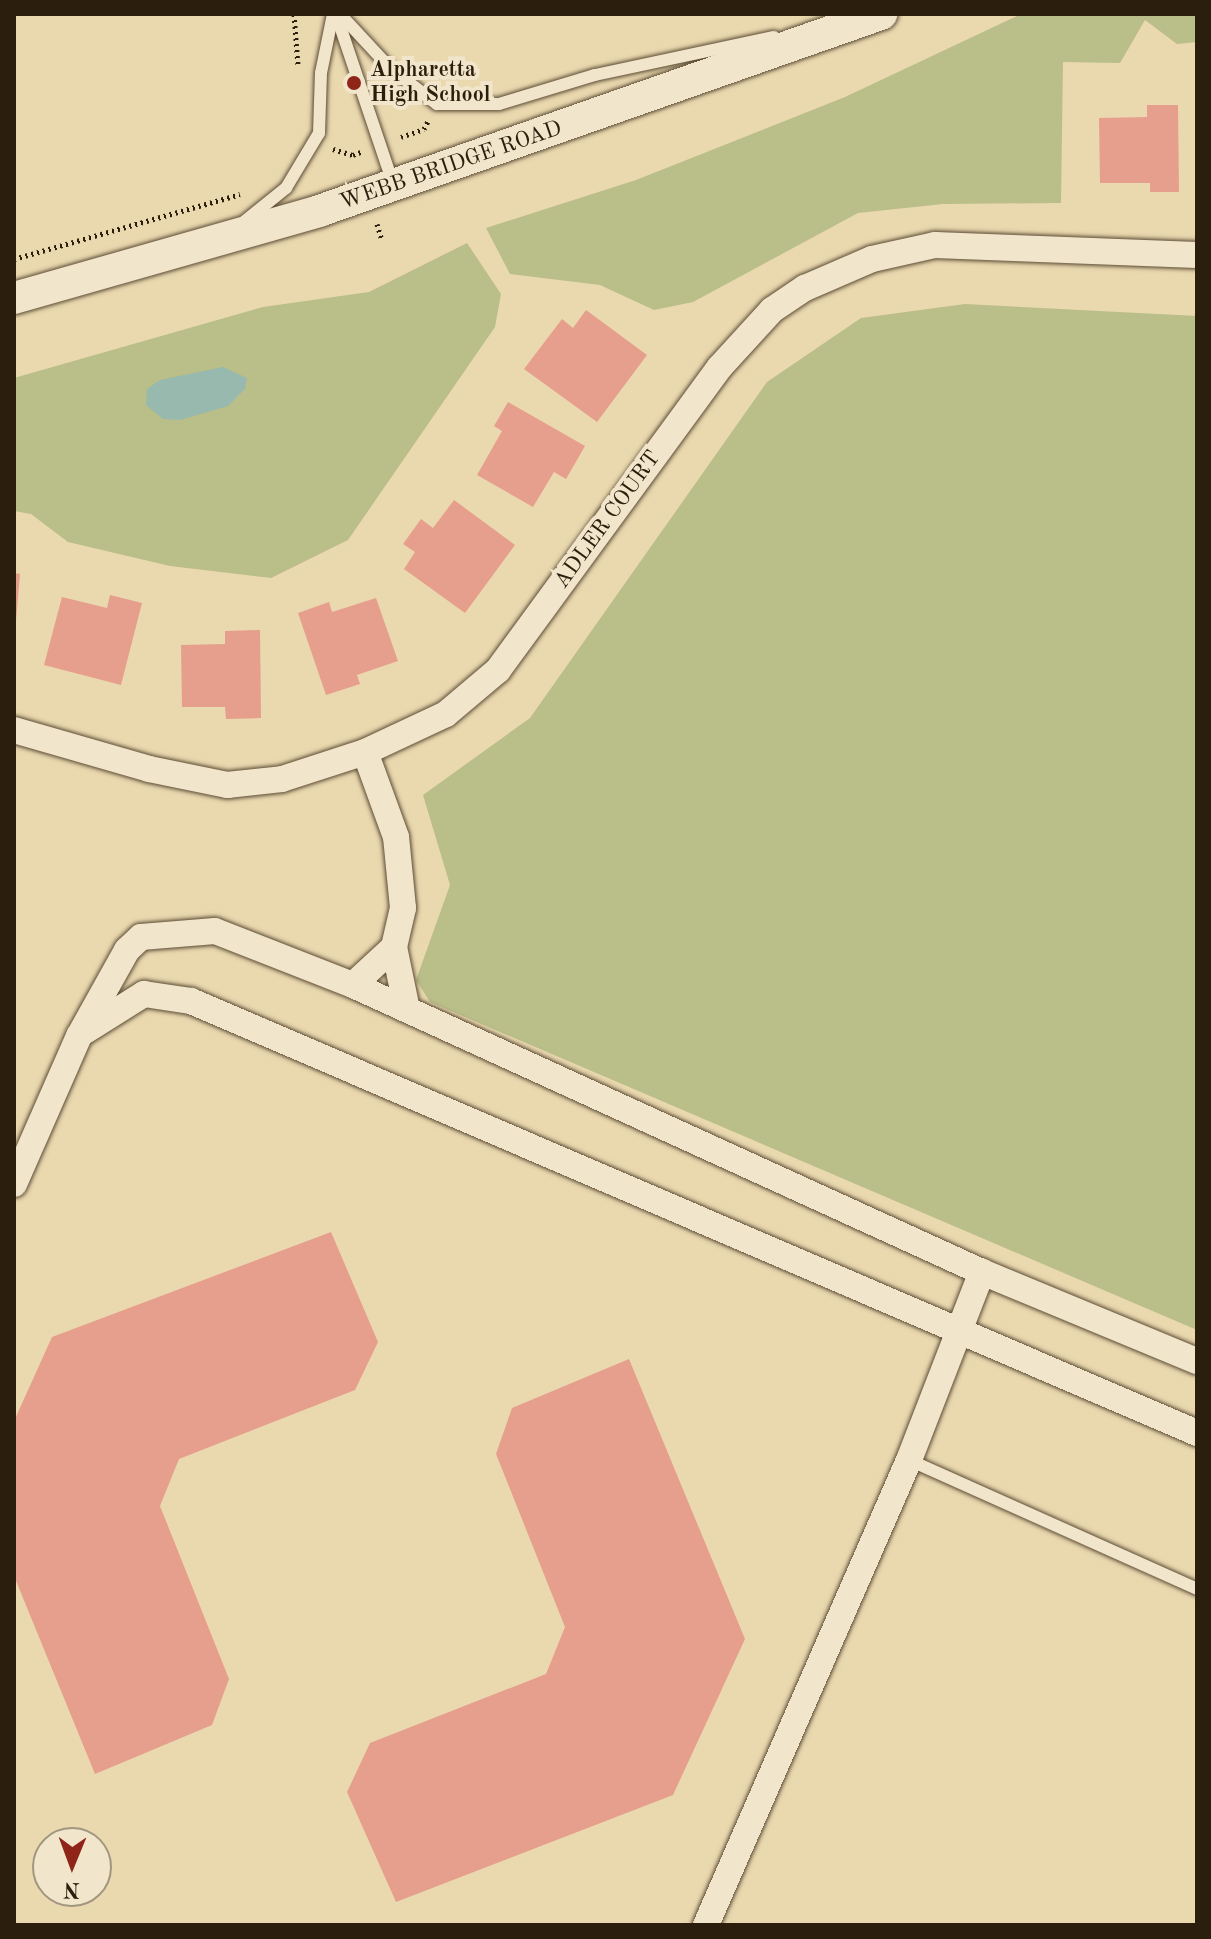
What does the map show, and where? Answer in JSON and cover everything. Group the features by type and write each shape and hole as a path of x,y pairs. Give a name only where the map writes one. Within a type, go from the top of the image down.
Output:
{"street":[{"name":"WEBB BRIDGE ROAD","path":"14,298 224,239 394,186 868,20"},
{"name":"ADLER COURT","path":"14,730 149,769 227,785 282,779 365,752 446,714 498,670 719,368 772,310 805,288 872,259 935,245 1197,255"},
{"path":"365,752 402,863 403,908 394,947 407,1010"},
{"path":"14,1184 79,1036 114,968 141,937 215,931 353,985 982,1272 1197,1361"},
{"path":"353,985 394,947"},
{"path":"79,1036 144,994 191,1001 958,1333 1197,1433"},
{"path":"706,1925 909,1460 982,1272"}],"lane":[{"path":"336,14 391,69 437,104 499,104 731,43 868,20"},
{"path":"336,14 394,186"},
{"path":"224,239 286,188 319,133 321,73 336,14"},
{"path":"909,1460 1197,1589"}],"path":[{"path":"14,259 243,193"}],"green space":[{"path":"1021,14 1197,14 1197,42 1177,44 1145,20 1120,63 1063,62 1061,203 943,204 858,213 693,302 654,310 600,285 510,274 486,228 636,180 845,97"},
{"path":"467,243 501,294 495,327 348,540 271,578 170,566 68,542 31,514 14,511 14,378 263,307 369,292"},
{"path":"965,304 1197,316 1197,1330 430,1002 416,980 450,885 423,795 530,718 767,382 861,318"}],"water":[{"path":"223,367 247,378 245,389 228,406 180,420 163,419 146,405 147,389 160,380"}],"building":[{"path":"1147,105 1178,105 1179,192 1150,192 1150,183 1100,183 1099,118 1147,117"},
{"path":"586,310 647,355 597,422 524,369 562,319 573,328"},
{"path":"508,402 585,446 566,479 554,472 533,507 477,475 502,431 494,426"},
{"path":"454,500 515,545 465,613 404,569 415,552 403,544 421,519 433,528"},
{"path":"14,573 20,574 16,621 14,621"},
{"path":"110,595 142,603 121,685 44,665 62,597 107,608"},
{"path":"376,598 398,661 357,675 360,684 326,695 298,613 329,602 332,612"},
{"path":"260,630 261,718 226,719 225,707 182,707 181,645 225,644 225,631"},
{"path":"331,1232 378,1342 355,1390 179,1459 160,1506 229,1679 212,1725 95,1774 14,1576 14,1421 52,1337"},
{"path":"629,1359 745,1639 673,1795 396,1902 347,1792 370,1743 546,1674 565,1627 496,1454 512,1408"}],"place":[{"name":"Alpharetta High School","path":"354,83"}]}
